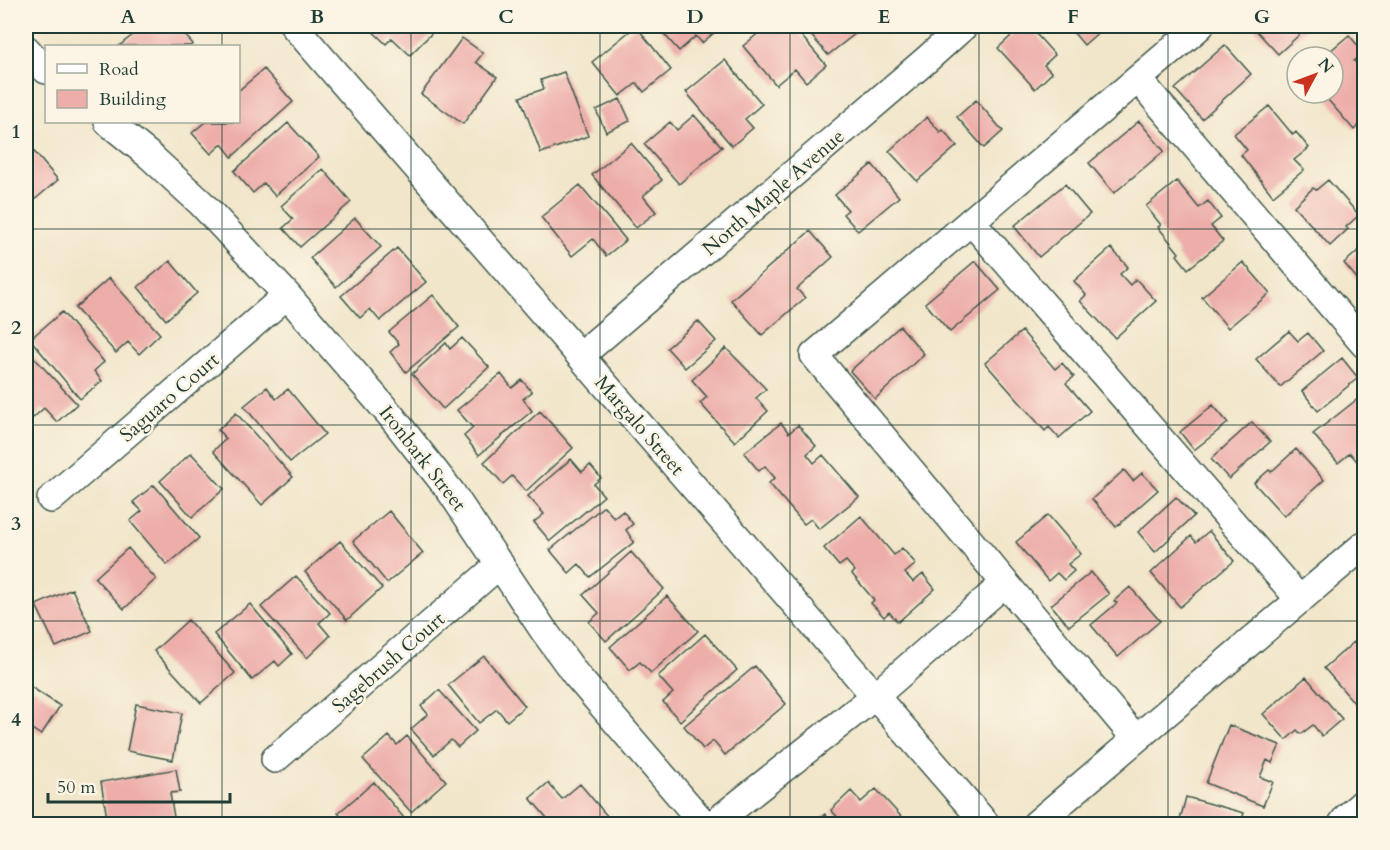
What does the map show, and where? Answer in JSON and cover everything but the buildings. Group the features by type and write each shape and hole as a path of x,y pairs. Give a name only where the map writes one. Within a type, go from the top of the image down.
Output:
{"street":[{"name":"Margalo Street","path":"294,26 986,825"},
{"name":"North Maple Avenue","path":"580,356 964,26"},
{"path":"1136,740 814,355 1200,26"},
{"path":"1138,79 1365,344"},
{"name":"Ironbark Street","path":"109,123 201,203 287,296 392,417 451,492 576,675 704,825"},
{"path":"971,221 1300,600"},
{"name":"Saguaro Court","path":"51,500 287,296"},
{"path":"1036,825 1365,545"},
{"name":"Sagebrush Court","path":"275,759 500,564"},
{"path":"712,825 875,696 1005,583"},
{"path":"1342,825 1347,817 1365,802"}]}
